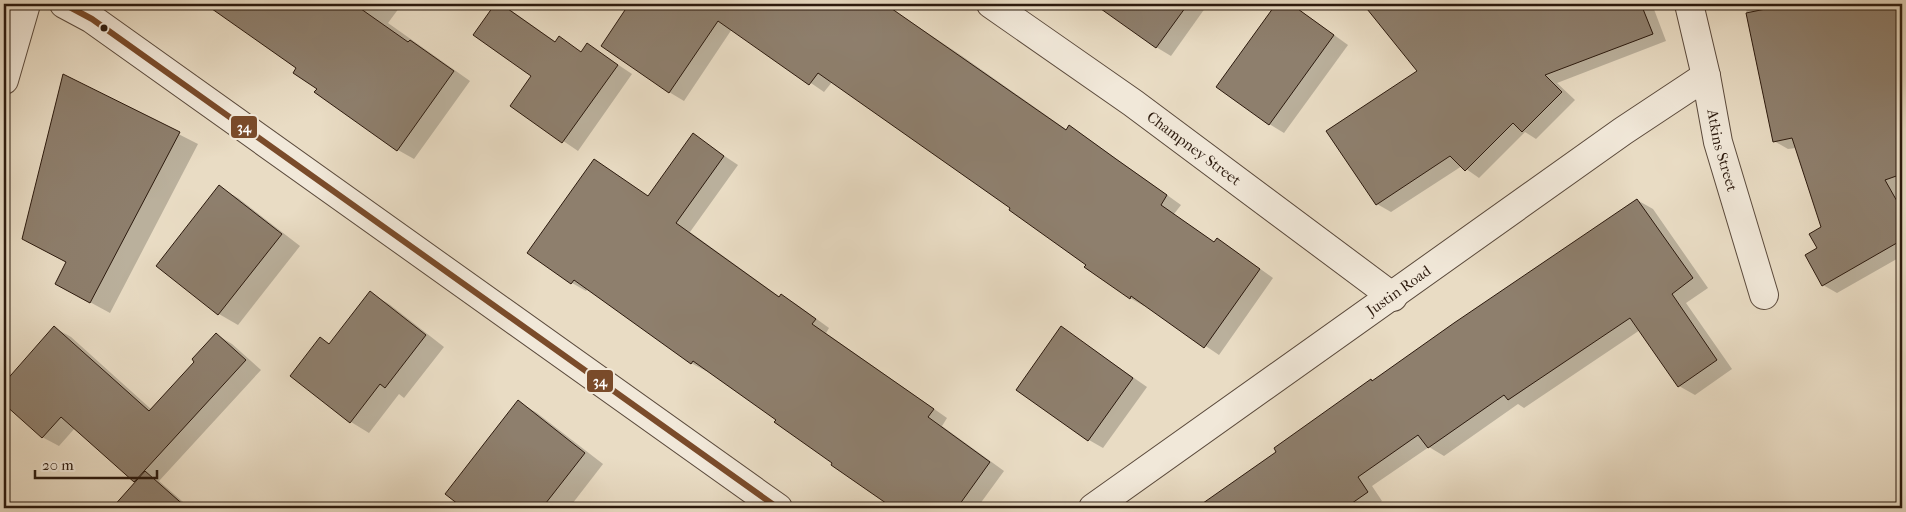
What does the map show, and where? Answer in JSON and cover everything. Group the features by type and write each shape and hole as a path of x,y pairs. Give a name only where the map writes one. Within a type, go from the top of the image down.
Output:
{"street":[{"path":"4,80 26,4"},
{"path":"64,4 92,19 778,508"},
{"name":"Champney Street","path":"990,4 1133,103 1393,297"},
{"name":"Atkins Street","path":"1689,4 1706,76 1718,142 1764,295"},
{"name":"Justin Road","path":"1093,508 1393,297 1623,131 1706,76"}],"building":[{"path":"205,4 354,4 408,42 410,40 454,71 397,151 314,92 317,89 293,73 296,68"},
{"path":"495,4 501,4 555,42 559,36 581,52 587,43 618,65 562,143 510,106 531,76 473,35"},
{"path":"629,4 885,4 1066,130 1069,125 1167,195 1161,205 1214,242 1217,238 1260,269 1204,348 1131,296 1130,299 1084,267 1086,265 1009,210 1010,208 818,73 809,85 718,21 669,93 601,46"},
{"path":"1094,4 1188,4 1156,48"},
{"path":"1276,4 1291,4 1334,35 1269,125 1216,87"},
{"path":"1363,4 1641,4 1653,34 1545,75 1562,92 1522,132 1513,123 1465,171 1450,156 1376,205 1326,131 1417,71"},
{"path":"1790,4 1902,4 1902,174 1885,180 1902,210 1902,240 1822,286 1805,255 1817,248 1809,234 1821,227 1792,138 1773,142 1746,13"},
{"path":"63,74 180,132 90,303 55,284 66,262 22,239"},
{"path":"693,133 724,156 676,223 779,297 781,294 816,319 812,324 934,409 928,417 990,462 957,508 893,508 831,465 832,463 774,422 776,420 693,361 691,364 574,280 571,284 527,253 594,159 648,196"},
{"path":"219,185 282,234 218,315 156,266"},
{"path":"1637,199 1693,278 1672,294 1717,360 1678,387 1630,318 1508,400 1504,395 1428,448 1418,435 1358,477 1368,492 1345,508 1196,508 1276,452 1274,448 1371,379 1372,381"},
{"path":"370,291 426,335 385,388 380,384 350,423 290,376 320,337 329,344"},
{"path":"54,326 149,411 194,362 192,359 216,333 246,360 134,482 61,417 42,438 4,404 4,383"},
{"path":"1061,326 1133,378 1088,441 1016,390"},
{"path":"518,400 585,453 542,508 463,508 445,494"},
{"path":"145,471 187,508 112,508"}],"transit line":[{"name":"34","path":"64,4 92,19 778,508"}]}
